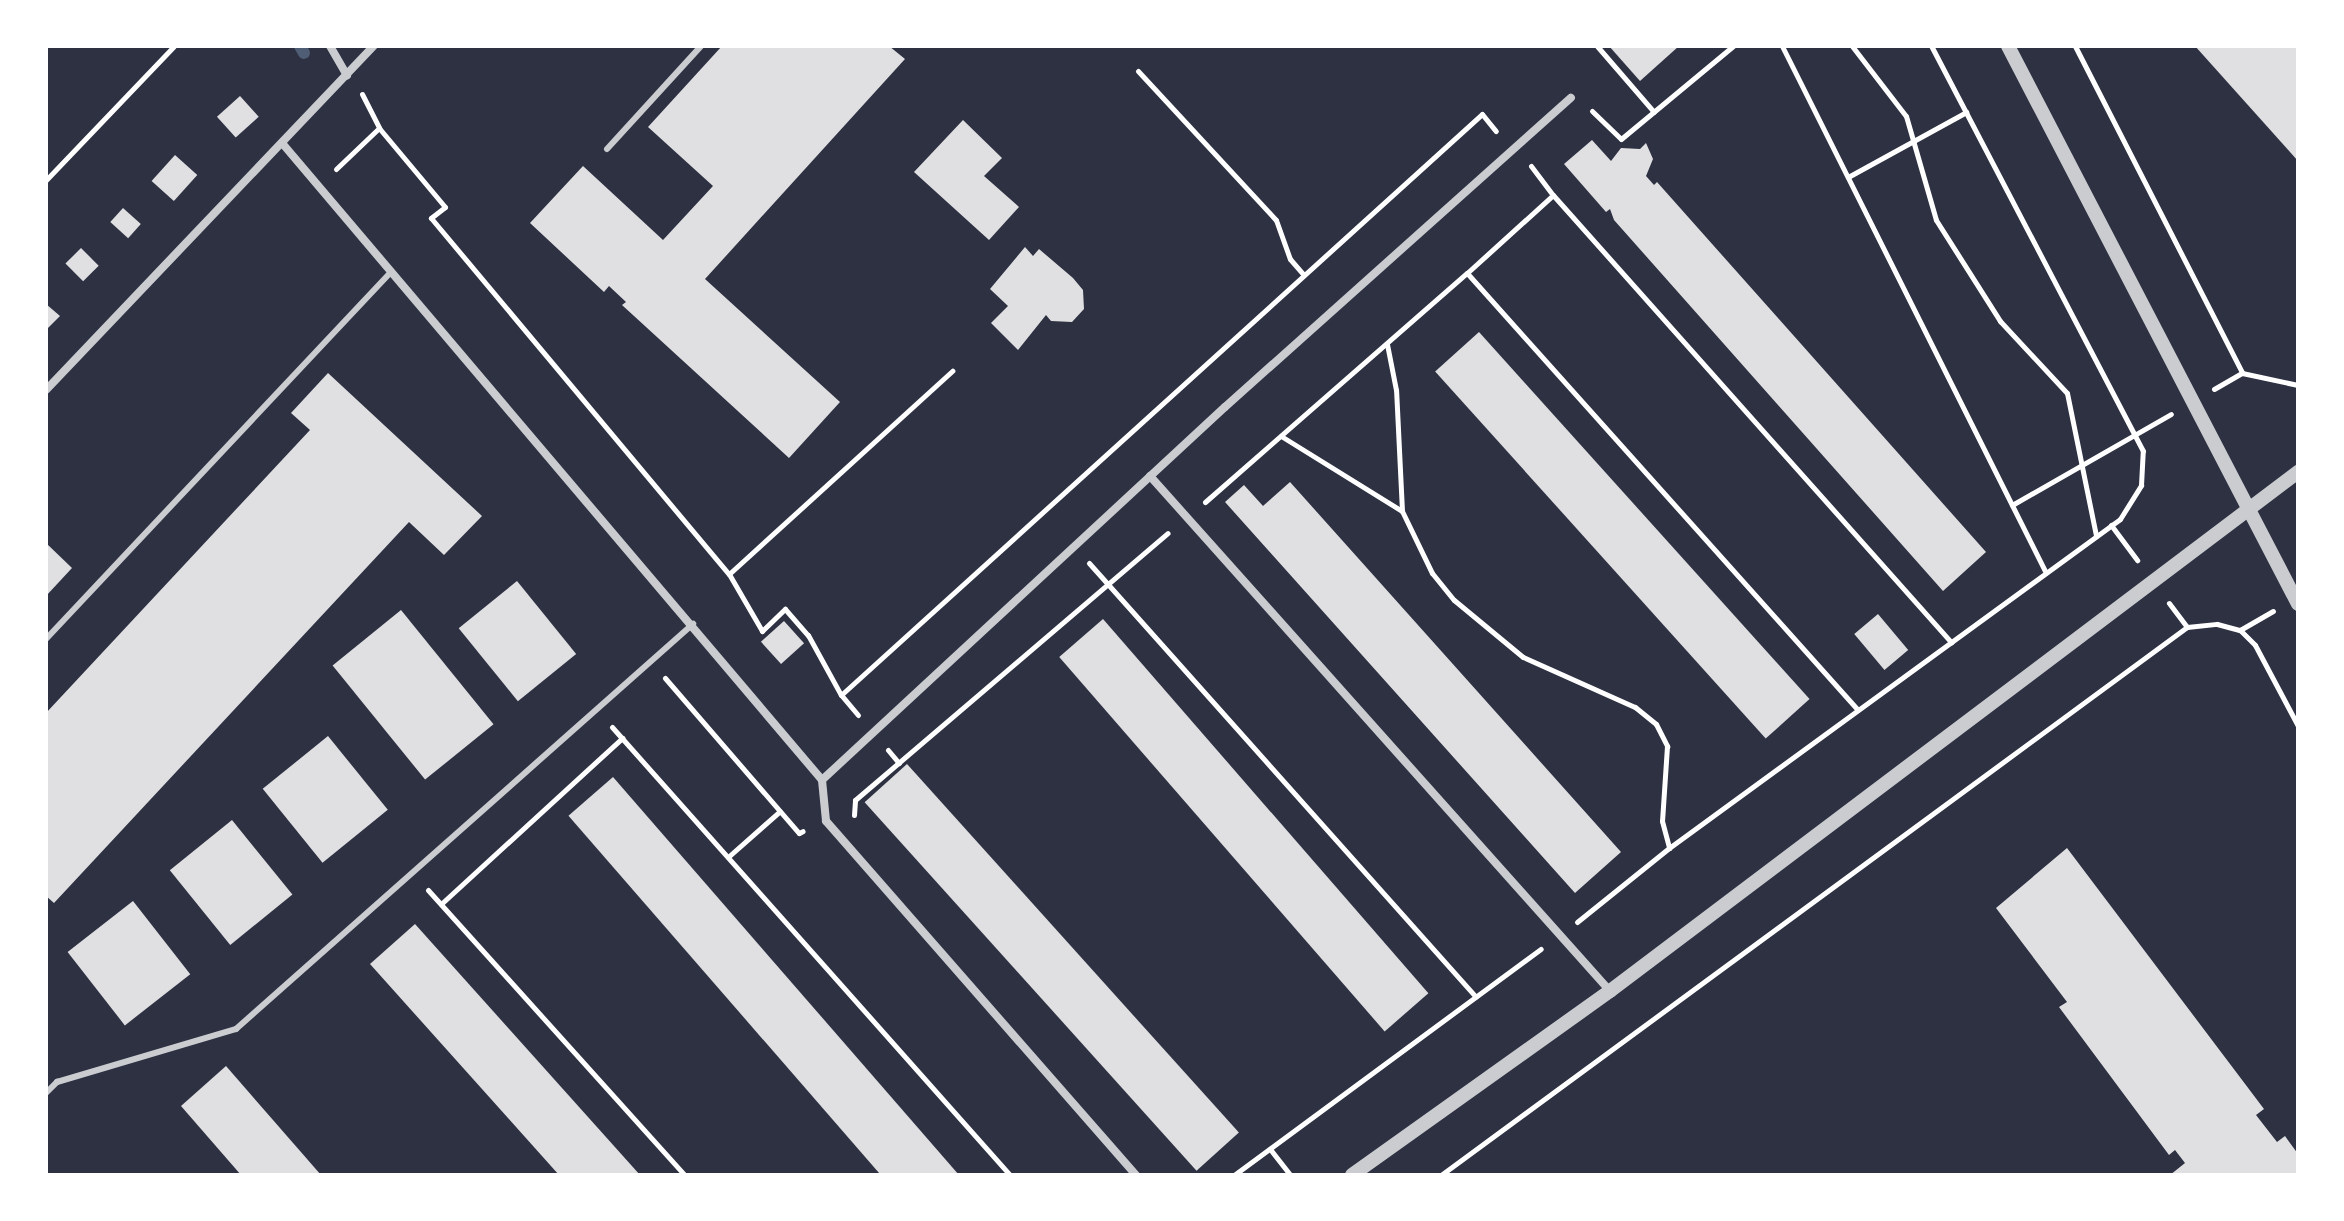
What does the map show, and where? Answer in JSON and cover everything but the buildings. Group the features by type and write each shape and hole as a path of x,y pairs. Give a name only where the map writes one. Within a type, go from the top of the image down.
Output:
{"street":[{"path":"330,46 347,75"},
{"path":"46,390 374,46"},
{"path":"2008,46 2298,604"},
{"path":"822,780 1150,476 1571,98"},
{"path":"282,143 693,624 822,780 826,821 1136,1175"},
{"path":"1352,1175 1610,991 2249,512 2298,472"},
{"path":"1150,476 1610,991"}],"lane":[{"path":"607,149 701,46"},
{"path":"46,639 391,272"},
{"path":"46,1093 57,1082 236,1029 693,624"}],"path":[{"path":"46,180 174,46"},
{"path":"1597,46 1654,112"},
{"path":"1583,119 1593,109 1621,139 1733,46"},
{"path":"1782,46 2046,573"},
{"path":"1852,46 1906,116 1936,220 2000,321 2067,393 2096,536"},
{"path":"1566,911 1576,923 1669,848 2111,525 2141,485 2143,451 1931,46"},
{"path":"2075,46 2242,373"},
{"path":"1138,71 1276,220 1290,259 1304,275"},
{"path":"370,80 360,91 379,128 445,207 431,218 729,574 762,631 785,609 808,635 841,695 899,763"},
{"path":"1848,177 1966,112"},
{"path":"841,695 1482,114 1951,642"},
{"path":"1529,168 1540,158"},
{"path":"858,825 855,800 1281,436 1553,195"},
{"path":"1467,273 1858,710"},
{"path":"1387,343 1396,390 1402,511 1432,573 1454,600 1523,657 1635,707 1656,724 1667,746 1662,821 1669,848"},
{"path":"729,574 952,371"},
{"path":"2227,382 2242,373 2298,385"},
{"path":"2012,505 2150,426"},
{"path":"1281,436 1402,511"},
{"path":"2111,525 2130,551"},
{"path":"1074,547 1476,997"},
{"path":"2181,620 2187,627"},
{"path":"2240,630 2256,621"},
{"path":"1441,1175 2187,627 2217,624 2240,630 2255,645 2298,726"},
{"path":"653,687 664,677 799,833 855,808"},
{"path":"596,708 1010,1175"},
{"path":"611,725 621,715"},
{"path":"441,904 622,738"},
{"path":"728,857 780,811"},
{"path":"412,872 685,1175"},
{"path":"1234,1175 1549,943"},
{"path":"1270,1149 1290,1175"}],"waterway":[{"path":"300,46 304,53"}]}
